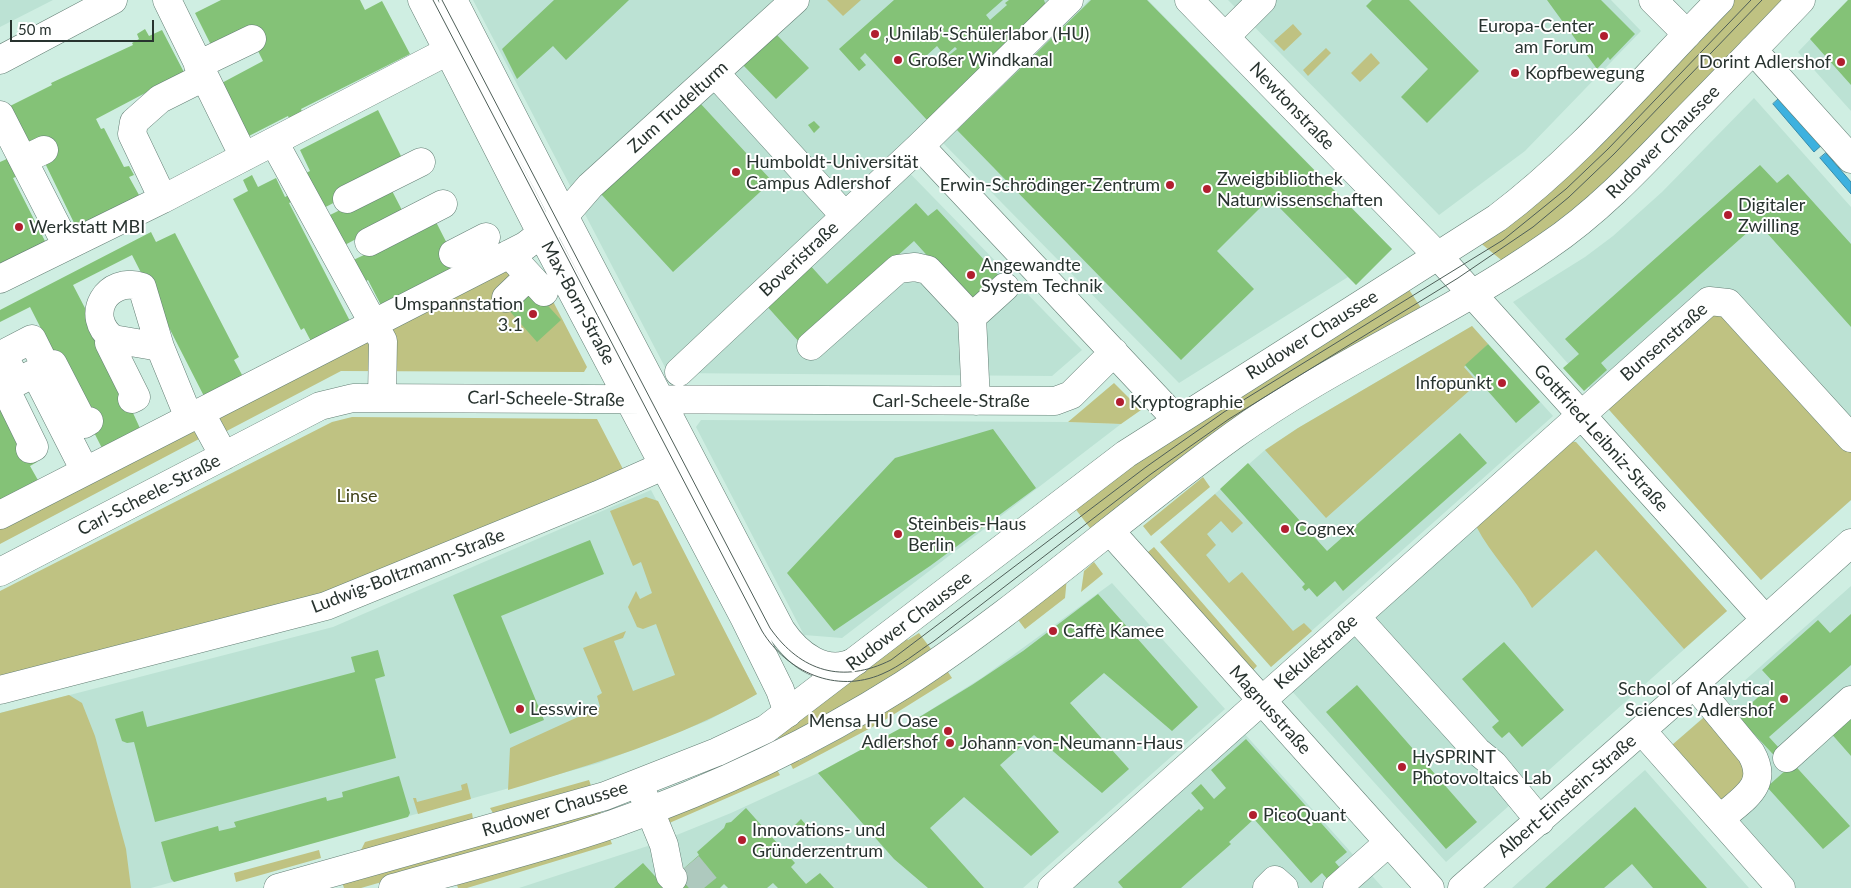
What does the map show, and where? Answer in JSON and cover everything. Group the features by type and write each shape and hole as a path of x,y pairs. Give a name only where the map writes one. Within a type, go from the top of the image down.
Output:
{"street":[{"path":"0,60 113,0"},
{"path":"167,0 244,157"},
{"name":"Max-Born-Straße","path":"422,0 541,233 759,647 780,690 788,713"},
{"name":"Max-Born-Straße","path":"453,0 660,400 786,636 802,654 820,664 836,667 856,661"},
{"name":"Zum Trudelturm","path":"0,515 525,246 564,216 590,186 795,0"},
{"name":"Boveristraße","path":"679,372 920,146 1069,0"},
{"name":"Newtonstraße","path":"1189,0 1438,256"},
{"path":"1225,37 1262,0"},
{"path":"1653,0 1687,34"},
{"name":"Rudower Chaussee","path":"277,888 306,884 551,812 639,784 717,752 766,729 1126,454 1497,218 1535,190 1720,0"},
{"name":"Rudower Chaussee","path":"393,888 535,848 648,810 778,755 845,720 903,685 990,623 1235,434 1297,395 1472,293 1545,248 1592,214 1801,0"},
{"path":"163,200 132,134 134,122 160,99 252,39"},
{"path":"0,279 163,200 448,50"},
{"path":"1753,50 1851,159"},
{"path":"715,73 845,216"},
{"path":"2,126 34,155 67,246"},
{"path":"274,142 315,216 355,249 375,324 383,341 382,398"},
{"path":"920,146 1177,420"},
{"path":"315,216 421,162"},
{"path":"355,249 443,204"},
{"path":"453,254 486,237"},
{"path":"506,298 536,284 509,254"},
{"name":"Gottfried-Leibniz-Straße","path":"1438,256 1580,416 1765,619"},
{"path":"811,346 898,269 914,267 928,270 972,317 976,401"},
{"path":"160,347 114,339 108,334 101,322 101,304 110,291 118,286 135,284 142,287 160,347 195,415 224,456"},
{"path":"972,317 1005,287"},
{"name":"Bunsenstraße","path":"1580,416 1709,301 1728,303 1851,438"},
{"path":"114,339 109,343 136,396 132,399"},
{"name":"Carl-Scheele-Straße","path":"0,572 320,406 353,398 1054,401 1071,395 1114,352"},
{"path":"30,449 34,447 5,388 53,364 84,424 89,422"},
{"path":"33,374 85,471"},
{"name":"Kekuléstraße","path":"1052,888 1580,416"},
{"name":"Ludwig-Boltzmann-Straße","path":"0,690 326,606 598,495 663,466"},
{"name":"Magnusstraße","path":"1110,531 1430,888"},
{"name":"Albert-Einstein-Straße","path":"1472,885 1540,821 1851,543"},
{"path":"1356,617 1477,751 1493,764 1540,821"},
{"path":"1694,684 1751,753 1758,765 1776,766"},
{"path":"1720,819 1776,766 1851,700"},
{"path":"1642,731 1781,888"},
{"path":"639,784 648,810 664,845 670,875 680,872"},
{"path":"1337,888 1389,842"},
{"path":"1267,888 1275,880 1284,888"}],"shaded area":[{"path":"0,0 53,0 0,27"},
{"name":"Humboldt-Universität Campus Adlershof","path":"473,0 1051,0 893,156 1082,350 1052,376 668,373"},
{"name":"Humboldt-Universität Campus Adlershof","path":"1089,0 1148,0 1392,249 1356,285 1348,277 1179,383 943,143"},
{"path":"1228,0 1611,0 1641,31 1525,151 1439,215"},
{"path":"1848,0 1851,0 1851,111 1798,52"},
{"path":"1754,98 1851,207 1851,500 1761,580 1513,302 1585,257 1613,236 1662,192"},
{"path":"1472,326 1553,416 1271,667 1160,542 1265,450 1298,428"},
{"path":"701,420 1121,424 842,638 804,635 696,427"},
{"path":"1573,439 1727,611 1446,862 1290,689"},
{"path":"651,490 757,694 707,721 599,763 151,888 0,888 0,713 333,627"},
{"path":"1112,583 1225,709 1023,888 519,888 657,843 731,813 818,773 903,727 983,677"},
{"path":"1851,586 1851,888 1796,888 1670,747"},
{"path":"1243,732 1383,888 1068,888"},
{"path":"1645,770 1749,888 1512,888"}],"green space":[{"path":"827,0 861,0 843,16"},
{"path":"1734,0 1789,0 1629,166 1505,263 1478,241 1643,95"},
{"path":"1293,24 1302,34 1284,51 1274,41"},
{"path":"1326,48 1331,53 1308,76 1303,70"},
{"path":"1371,53 1380,63 1360,82 1351,73"},
{"path":"527,251 587,367 584,372 341,371 221,434 212,416"},
{"path":"1406,285 1423,311 1093,532 1074,507 1142,455"},
{"path":"1707,311 1729,311 1851,447 1851,500 1761,580 1603,403"},
{"path":"1472,326 1488,344 1464,367 1478,383 1326,518 1265,450 1298,428"},
{"path":"1114,383 1141,410 1121,424 1068,422"},
{"name":"Linse","path":"352,417 597,419 624,471 319,597 0,681 0,591 332,422"},
{"path":"191,426 199,439 0,544 0,525"},
{"path":"1572,442 1576,442 1727,611 1684,649 1596,550 1532,608 1476,526"},
{"path":"1203,477 1210,487 1151,536 1143,526"},
{"path":"1215,494 1243,523 1232,533 1221,521 1207,534 1216,545 1206,555 1229,583 1242,572 1293,631 1304,623 1312,631 1271,667 1160,542"},
{"path":"646,497 658,501 757,694 698,724 636,749 508,790 510,748 600,707 597,696 602,693 583,648 626,631 623,638 614,641 633,691 675,675 656,624 643,629 637,627 628,607 636,591 640,599 652,593 641,562 633,566 610,511"},
{"path":"1154,547 1257,666 1248,675 1142,557"},
{"path":"1094,562 1103,574 1081,592 1084,571"},
{"path":"1067,577 1065,598 1025,629 1016,617"},
{"path":"919,633 934,653 781,743 775,732 904,636 908,640"},
{"path":"946,669 952,678 880,723 793,769 788,759 791,758 799,761 854,731 941,677"},
{"path":"69,695 82,703 95,736 126,849 131,888 0,888 0,713"},
{"path":"1709,713 1751,774 1725,805 1672,745"},
{"path":"775,766 780,775 667,824 667,814 685,811 771,774 772,767"},
{"path":"589,780 593,791 582,788 493,813 490,808"},
{"path":"467,783 471,799 418,814 413,798 416,798 417,802 462,790 461,785"},
{"path":"599,807 603,818 361,888 344,888 341,879"},
{"path":"472,813 473,819 373,847 370,851 359,854 365,842"},
{"path":"609,836 612,844 467,888 458,888 456,882 468,879 472,881 601,842 604,837"},
{"path":"319,850 321,858 236,882 234,873"}],"water":[{"path":"1782,96 1824,143 1814,152 1773,104"},
{"path":"1826,153 1851,182 1851,194 1820,158"}],"building":[{"path":"221,0 360,0 365,10 382,1 410,54 301,109 303,114 290,120 288,116 245,138 218,85 263,61 249,33 214,51 195,13"},
{"path":"554,0 629,0 566,60 553,46 517,79 502,49"},
{"name":"Großer Windkanal","path":"894,0 1003,0 986,15 990,20 1007,5 1005,3 1009,0 1044,0 1046,6 929,119 926,119 865,53 860,58 866,65 859,71 839,49","holes":["937,46 945,56 955,47 957,49 934,67 930,67 925,62 925,57"]},
{"name":"Humboldt-Universität Campus Adlershof","path":"1091,0 1147,0 1392,249 1356,285 1270,198 1217,251 1254,289 1181,360 957,130"},
{"path":"1372,0 1409,0 1479,71 1427,123 1401,97 1428,69 1366,6"},
{"name":"Europa-Center am Forum","path":"1547,0 1601,0 1635,34 1610,60 1608,57 1597,69"},
{"name":"Dorint Adlershof","path":"1848,0 1851,0 1851,85 1810,39"},
{"path":"145,29 149,36 162,30 188,80 151,90 96,119 101,129 104,128 124,167 129,166 134,175 129,177 139,195 134,198 136,203 76,227 43,159 30,150 8,107 52,85 51,83 133,45 132,43 139,39 137,34"},
{"path":"776,34 809,68 776,99 743,65"},
{"path":"700,103 772,181 673,272 601,194"},
{"path":"378,110 406,166 389,185 404,214 434,218 462,273 385,313 368,280 360,284 349,262 364,255 356,239 343,246 328,216 344,208 339,200 320,210 311,192 289,203 353,327 314,347 304,328 301,330 233,199 248,191 243,180 252,175 258,187 276,178 285,197 308,185 302,175 310,171 300,150"},
{"path":"814,121 820,127 814,133 808,125"},
{"name":"Werkstatt MBI","path":"9,158 18,176 13,178 48,247 0,271 0,162"},
{"path":"1760,165 1777,183 1788,174 1851,244 1851,327 1758,223 1601,363 1607,370 1584,391 1563,368 1579,354 1565,339"},
{"name":"Angewandte System Technik","path":"916,203 928,216 937,209 1000,277 971,304 914,241 800,343 765,304 809,264 827,284"},
{"path":"151,232 156,242 175,233 239,357 234,360 247,384 208,404 132,255 73,285 138,410 133,413 144,437 106,456 30,307 0,322 0,310"},
{"name":"Umspannstation 3.1","path":"530,286 561,320 537,342 506,307"},
{"name":"Infopunkt","path":"1488,344 1540,402 1516,423 1465,365"},
{"path":"0,392 37,462 30,466 43,489 0,502"},
{"name":"Steinbeis-Haus Berlin","path":"993,429 1036,488 930,566 834,631 787,573 895,458"},
{"path":"1460,433 1487,463 1343,591 1335,581 1317,597 1309,588 1305,591 1302,587 1305,584 1220,489 1248,463 1327,551"},
{"path":"590,540 604,574 501,616 544,720 510,734 453,595"},
{"name":"Johann-von-Neumann-Haus","path":"1098,594 1198,707 1172,731 1104,673 1070,703 1129,769 1102,793 1034,735 1000,765 1059,832 1031,856 964,797 930,828 984,888 928,888 894,859 818,773 903,727 972,685 1023,651"},
{"name":"School of Analytical Sciences Adlershof","path":"1851,614 1851,665 1769,737 1850,826 1823,849 1767,787 1787,769 1737,716 1774,683 1762,670 1818,620 1830,633"},
{"path":"1504,642 1564,710 1522,747 1509,732 1502,738 1496,732 1492,727 1499,721 1462,679"},
{"path":"378,650 385,676 375,679 396,758 155,822 134,742 127,743 122,741 115,719 143,711 147,727 355,672 351,657"},
{"name":"HySPRINT Photovoltaics Lab","path":"1357,685 1477,822 1446,849 1326,712"},
{"path":"1851,709 1851,756 1829,731"},
{"name":"PicoQuant","path":"1246,739 1347,852 1335,862 1341,869 1328,880 1322,873 1311,883 1254,819 1229,842 1231,844 1181,888 1123,888 1118,882 1199,809 1201,811 1204,808 1191,793 1201,784 1214,799 1226,788 1211,770"},
{"path":"399,776 410,813 408,817 174,882 171,879 161,842 218,826 219,831 236,827 234,822 326,797 327,801 343,797 342,792"},
{"path":"1635,807 1707,888 1653,888 1632,864 1604,888 1545,888"},
{"name":"Innovations- und Gründerzentrum","path":"746,808 795,863 791,867 806,884 820,873 834,888 778,888 773,883 767,888 728,888 724,884 720,888 614,888 643,863 664,886 699,855 697,852 724,828 726,823 731,822"},
{"path":"801,819 812,832 804,838 794,826"}],"tunnel":[{"path":"688,865 707,888"}],"tram line":[{"path":"433,0 762,631 772,645 799,668 830,680 847,681 865,680 889,671 902,663 934,641 1151,474 1229,419 1458,278 1533,227 1569,197 1614,154 1762,0"},
{"path":"442,0 770,628 782,643 809,664 824,670 840,672 856,671 891,660 1146,467 1224,412 1503,240 1566,189 1608,149 1751,0"}],"place":[{"name":"‚Unilab‘-Schülerlabor (HU)","path":"875,34"},
{"name":"Europa-Center am Forum","path":"1604,36"},
{"name":"Großer Windkanal","path":"898,60"},
{"name":"Dorint Adlershof","path":"1841,62"},
{"name":"Kopfbewegung","path":"1515,73"},
{"name":"Humboldt-Universität Campus Adlershof","path":"736,172"},
{"name":"Erwin-Schrödinger-Zentrum","path":"1170,185"},
{"name":"Zweigbibliothek Naturwissenschaften","path":"1207,189"},
{"name":"Digitaler Zwilling","path":"1728,215"},
{"name":"Werkstatt MBI","path":"19,227"},
{"name":"Angewandte System Technik","path":"971,275"},
{"name":"Umspannstation 3.1","path":"533,314"},
{"name":"Infopunkt","path":"1502,383"},
{"name":"Kryptographie","path":"1120,402"},
{"name":"Cognex","path":"1285,529"},
{"name":"Steinbeis-Haus Berlin","path":"898,534"},
{"name":"Caffè Kamee","path":"1053,631"},
{"name":"School of Analytical Sciences Adlershof","path":"1784,699"},
{"name":"Lesswire","path":"520,709"},
{"name":"Mensa HU Oase Adlershof","path":"948,731"},
{"name":"Johann-von-Neumann-Haus","path":"950,743"},
{"name":"HySPRINT Photovoltaics Lab","path":"1402,767"},
{"name":"PicoQuant","path":"1253,815"},
{"name":"Innovations- und Gründerzentrum","path":"742,840"}]}
